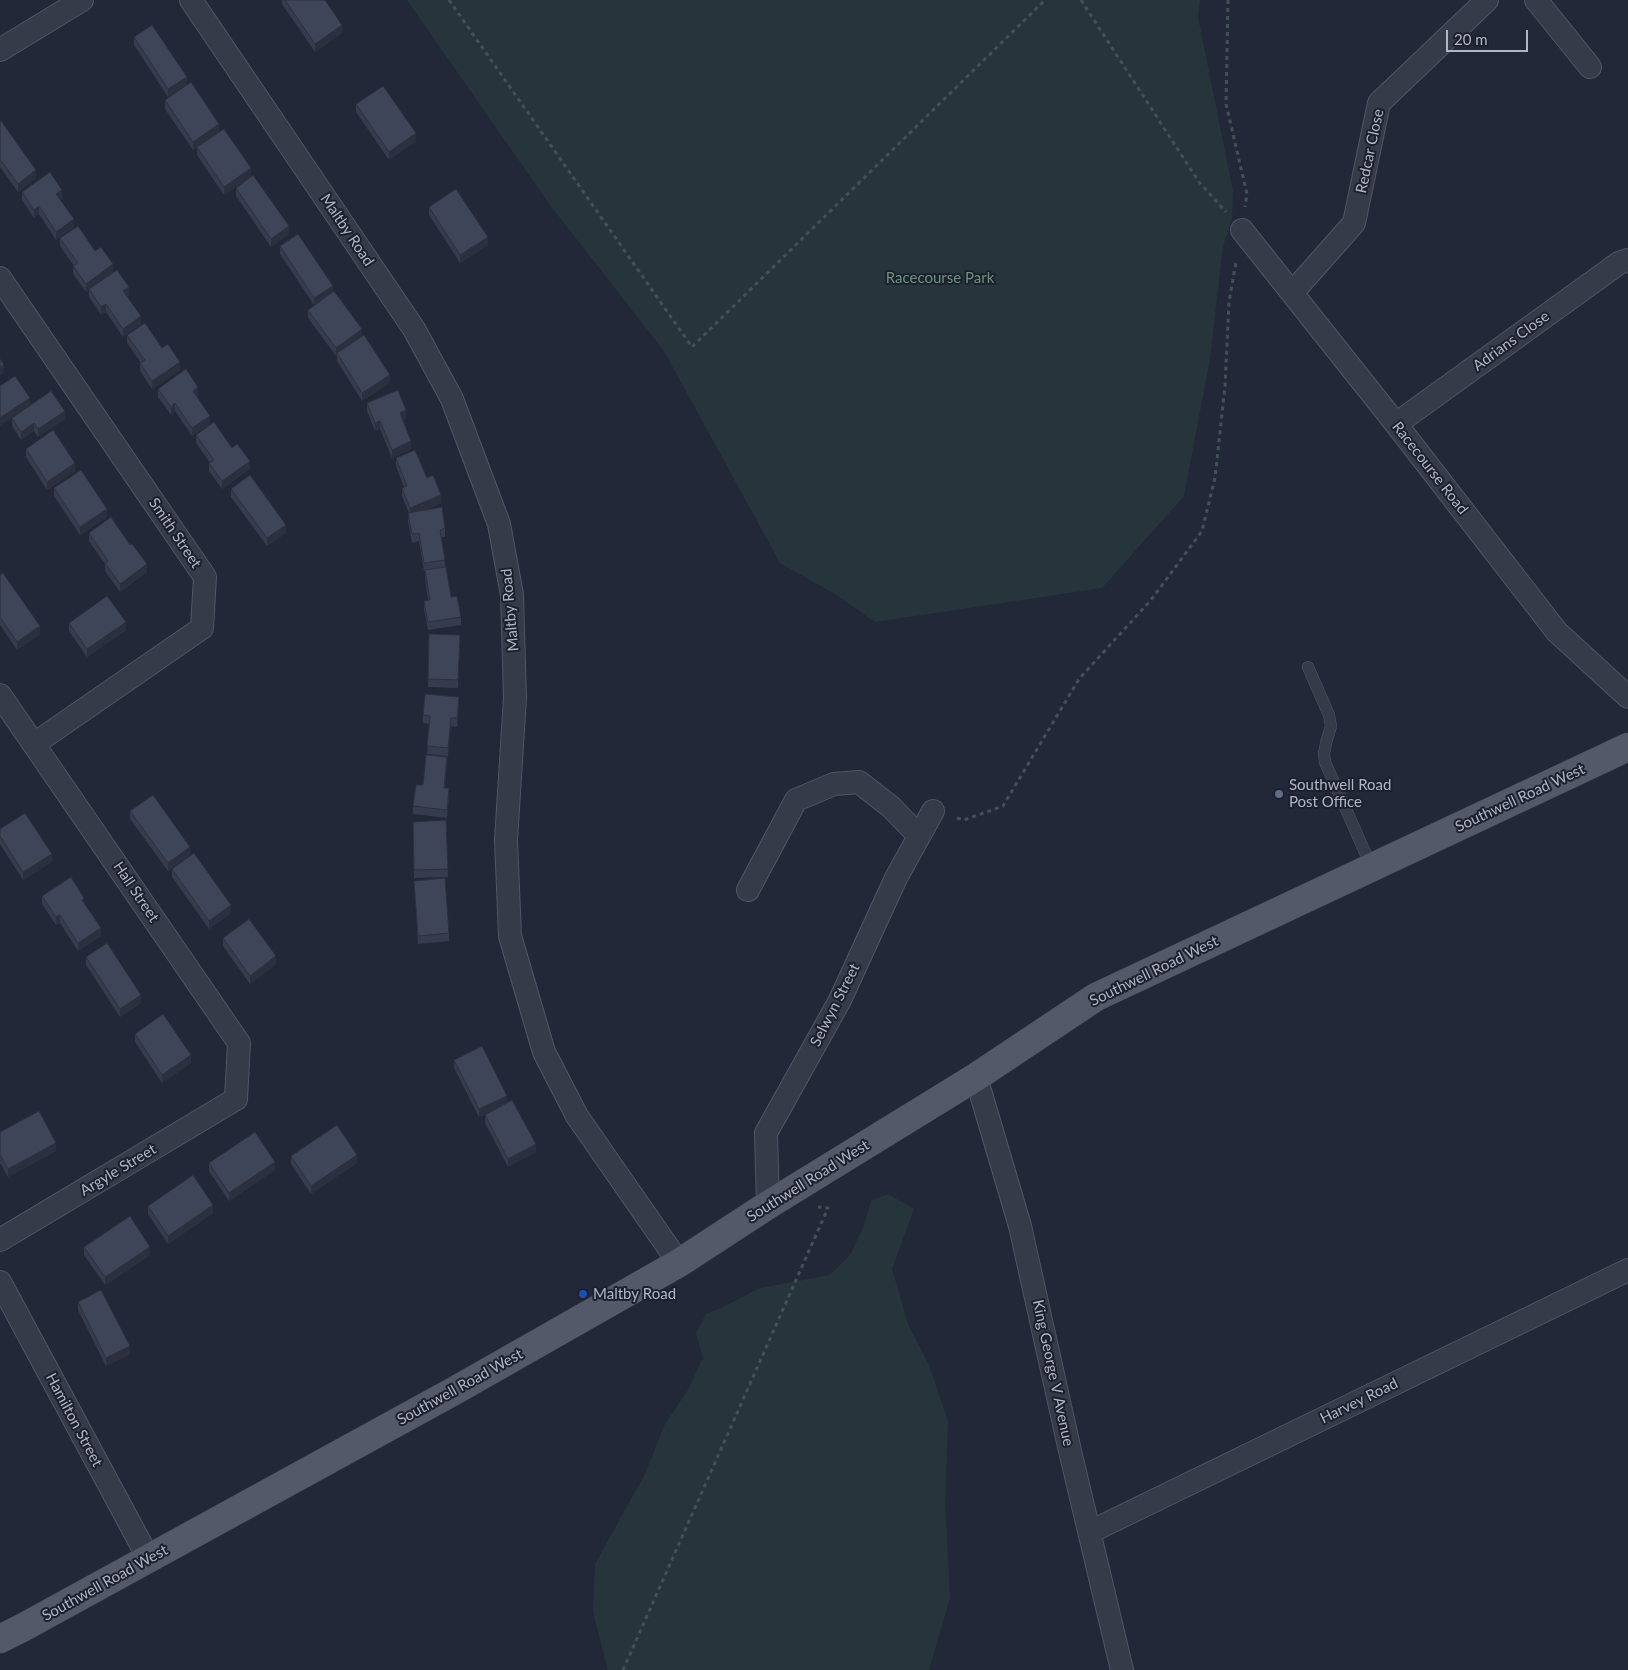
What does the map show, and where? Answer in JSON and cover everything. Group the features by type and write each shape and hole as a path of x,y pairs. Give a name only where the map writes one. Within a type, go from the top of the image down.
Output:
{"main road":[{"name":"Southwell Road West","path":"0,1639 454,1391 680,1263 768,1205 976,1077 1096,997 1628,748"}],"street":[{"path":"0,50 82,0"},
{"name":"Maltby Road","path":"191,0 414,329 452,399 499,524 512,595 515,698 506,840 510,936 544,1052 577,1116 680,1263"},
{"name":"Redcar Close","path":"1292,293 1354,223 1379,104 1486,0"},
{"path":"1536,0 1590,67"},
{"name":"Racecourse Road","path":"1242,230 1396,424 1557,632 1628,697"},
{"name":"Adrians Close","path":"1396,424 1619,263 1628,260"},
{"name":"Smith Street","path":"0,278 205,578 202,628 34,744"},
{"name":"Hall Street","path":"0,695 239,1043 236,1099"},
{"path":"748,890 796,800 834,784 859,782 891,807 919,836"},
{"name":"Selwyn Street","path":"768,1205 766,1133 840,1000 896,878 932,811"},
{"name":"King George V Avenue","path":"976,1077 1020,1226 1070,1451 1122,1670"},
{"name":"Argyle Street","path":"0,1240 236,1099"},
{"name":"Harvey Road","path":"1090,1532 1628,1270"},
{"name":"Hamilton Street","path":"0,1282 149,1559"}],"lane":[{"path":"1308,667 1332,726 1324,749 1325,762 1372,868"}],"path":[{"path":"449,0 692,347 1045,0"},
{"path":"1082,0 1199,182 1242,230"},
{"path":"932,811 964,820 1003,806 1078,679 1151,600 1202,531 1215,478 1225,386 1229,302 1247,194 1226,104 1228,0"},
{"path":"623,1670 828,1208"}],"green space":[{"name":"Racecourse Park","path":"407,0 1200,0 1198,17 1233,191 1232,219 1223,246 1210,359 1184,496 1102,588 875,622 835,594 780,563 664,351 550,205"},
{"path":"888,1194 914,1209 892,1269 908,1324 929,1365 948,1421 945,1502 950,1598 929,1670 608,1670 593,1612 595,1564 645,1474 665,1424 688,1390 703,1358 696,1333 706,1314 760,1288 830,1275 850,1255 863,1228 871,1201"}],"building":[{"path":"285,0 325,0 342,25 315,44"},
{"path":"152,25 187,77 168,89 134,37"},
{"path":"191,82 219,124 193,142 165,100"},
{"path":"383,86 416,133 389,152 356,104"},
{"path":"1,121 36,170 18,184 0,159"},
{"path":"224,129 251,168 224,187 197,147"},
{"path":"50,172 62,190 56,194 74,219 56,232 39,206 34,210 22,192"},
{"path":"253,175 289,226 271,239 236,188"},
{"path":"456,189 488,237 460,255 429,207"},
{"path":"78,226 95,251 101,247 113,264 86,284 73,266 78,263 60,238"},
{"path":"298,234 333,286 314,298 280,246"},
{"path":"117,270 129,287 123,291 141,316 123,329 106,304 101,307 89,289"},
{"path":"334,291 362,329 336,348 308,310"},
{"path":"145,323 162,348 168,344 180,362 152,381 140,363 145,360 127,335"},
{"path":"364,335 390,375 362,393 337,353"},
{"path":"0,359 4,365 0,367"},
{"path":"186,369 198,387 193,391 210,416 192,428 175,403 171,407 158,389"},
{"path":"15,376 30,398 0,418 0,386"},
{"path":"398,390 406,410 400,413 411,441 392,450 380,421 375,423 367,403"},
{"path":"51,391 65,411 38,429 34,423 21,432 12,418"},
{"path":"214,422 232,448 237,444 250,461 222,481 209,463 214,460 196,435"},
{"path":"53,430 75,463 47,482 26,449"},
{"path":"415,450 427,478 433,475 441,495 410,508 402,488 407,486 396,458"},
{"path":"81,470 107,509 80,527 54,488"},
{"path":"250,475 286,525 267,538 231,489"},
{"path":"442,507 445,528 440,530 445,560 424,563 419,533 412,534 408,513"},
{"path":"111,517 130,545 132,544 147,564 120,584 105,563 108,561 89,533"},
{"path":"446,567 451,597 457,596 461,617 428,622 424,601 430,600 425,570"},
{"path":"3,573 40,626 17,642 0,617 0,575"},
{"path":"107,596 126,622 87,649 69,623"},
{"path":"429,634 460,635 458,680 428,679"},
{"path":"425,694 459,697 457,718 451,718 448,748 427,746 430,716 423,715"},
{"path":"426,755 447,757 444,788 449,788 447,810 413,806 416,785 423,785"},
{"path":"153,795 190,847 168,863 130,811"},
{"path":"25,813 52,854 23,872 0,836 0,829"},
{"path":"446,820 448,869 414,870 413,822"},
{"path":"194,853 231,905 209,921 172,869"},
{"path":"71,877 84,898 82,900 101,928 78,943 60,915 56,917 42,896"},
{"path":"445,878 449,933 418,936 414,881"},
{"path":"249,919 276,956 250,976 223,938"},
{"path":"107,943 141,995 120,1009 86,957"},
{"path":"163,1014 191,1055 162,1075 135,1034"},
{"path":"482,1046 507,1096 479,1109 454,1060"},
{"path":"512,1100 536,1144 508,1159 485,1115"},
{"path":"39,1111 56,1143 8,1169 0,1155 0,1132"},
{"path":"337,1125 357,1155 311,1186 291,1156"},
{"path":"255,1132 275,1162 229,1193 209,1163"},
{"path":"193,1175 213,1205 168,1236 148,1206"},
{"path":"130,1216 150,1247 105,1277 84,1247"},
{"path":"101,1290 130,1346 106,1358 78,1302"}],"place":[{"name":"Southwell Road Post Office","path":"1279,794"},
{"name":"Maltby Road","path":"583,1294"}]}
